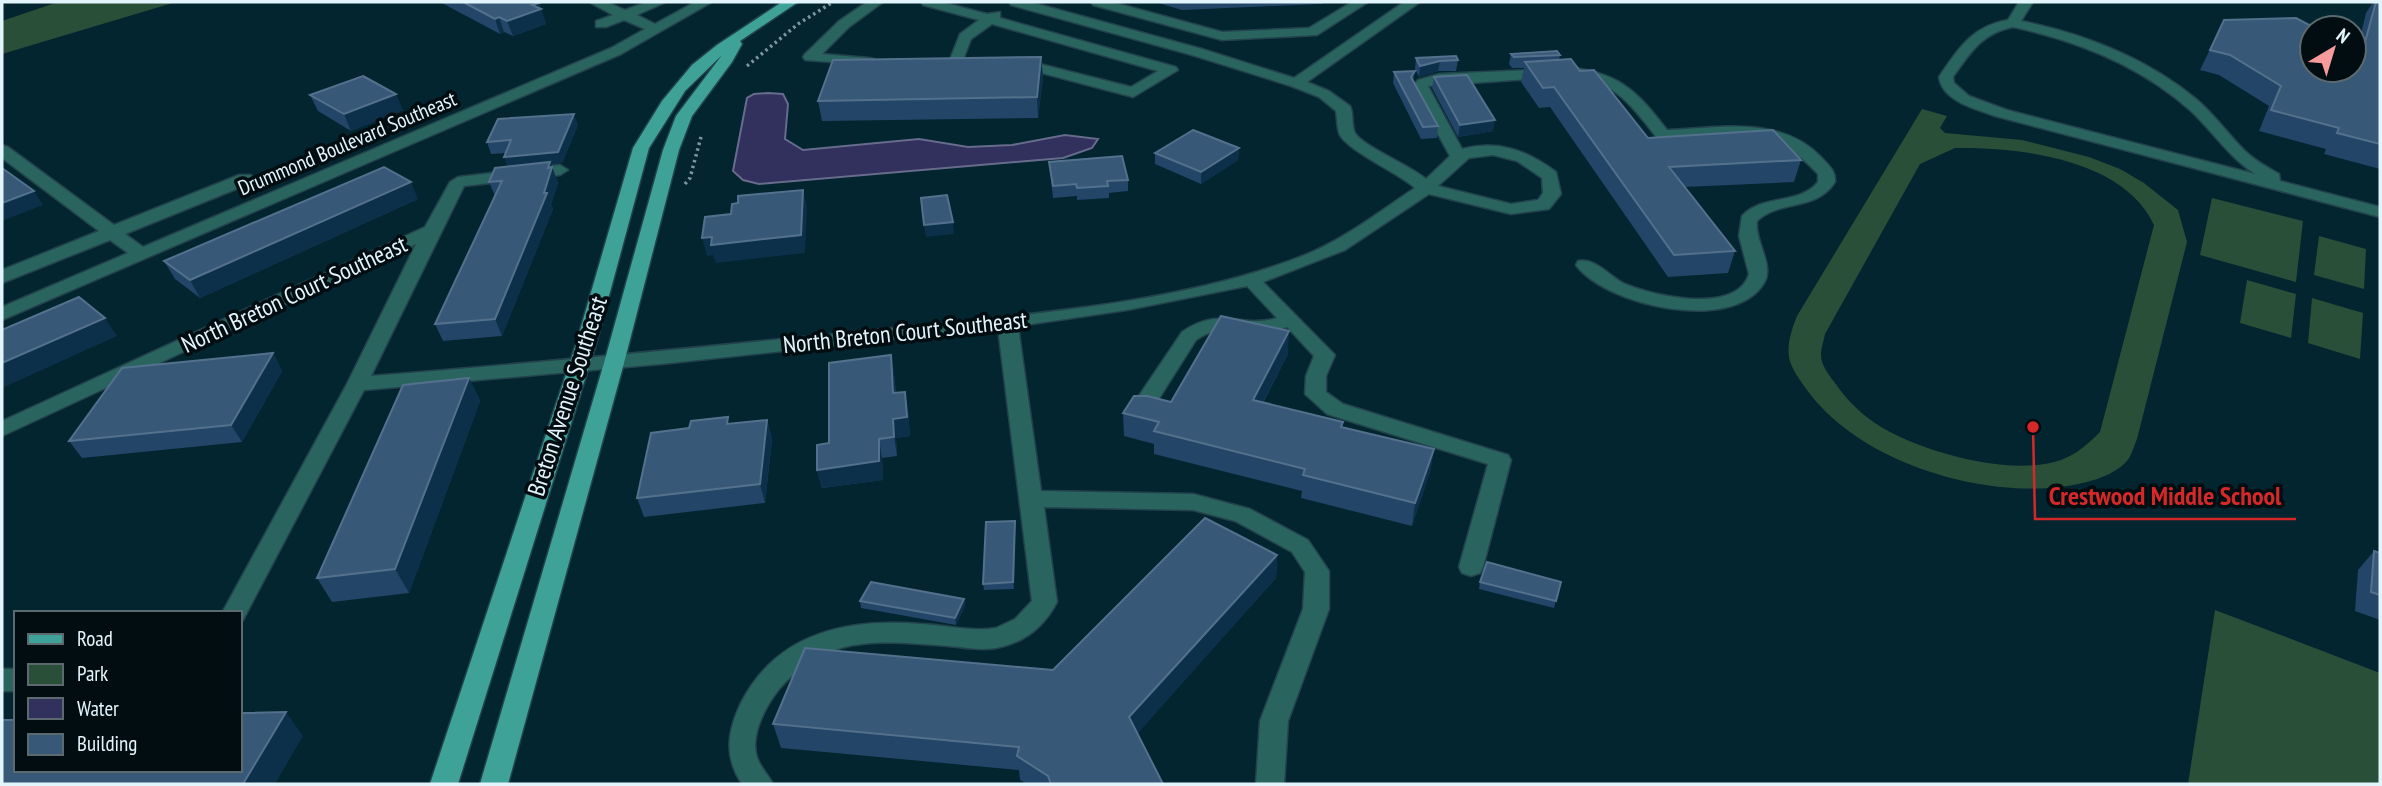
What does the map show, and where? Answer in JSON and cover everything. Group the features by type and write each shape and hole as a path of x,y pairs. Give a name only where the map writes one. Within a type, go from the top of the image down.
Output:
{"main road":[{"name":"Breton Avenue Southeast","path":"444,784 586,344 641,148 657,119 688,78 708,59 791,2"},
{"name":"Breton Avenue Southeast","path":"494,784 614,363 671,150 684,116 727,60 737,39"}],"street":[{"path":"596,2 656,29"},
{"path":"601,24 659,2"},
{"name":"Drummond Boulevard Southeast","path":"2,314 504,101 616,51 705,2"},
{"path":"876,2 844,24 810,57 880,63"},
{"path":"928,2 1171,70"},
{"path":"957,62 965,37 1017,2 1197,52 1296,83 1339,103 1343,109 1347,134 1362,147 1409,173 1426,188 1468,201 1511,209 1543,205 1552,194 1550,176 1530,159 1510,150 1488,150 1458,156 1420,87 1423,83 1439,79 1575,72 1594,74 1618,84 1629,93 1663,135 1752,131 1771,135 1801,148 1827,173 1828,182 1812,196 1766,207 1748,220 1745,237 1758,269 1756,280 1734,300 1692,304 1643,296 1599,278 1585,265"},
{"path":"1098,2 1222,36 1312,32 1376,6 1413,2"},
{"path":"2013,23 2026,2"},
{"path":"1296,83 1376,6"},
{"path":"2290,188 2260,171 2237,152 2211,121 2184,99 2128,60 2103,47 2013,23 1986,28 1978,33 1946,77 1947,84 1964,99 2001,113 2380,212"},
{"path":"997,62 1024,62 1133,92 1222,36"},
{"path":"2,150 142,255"},
{"name":"North Breton Court Southeast","path":"357,384 577,367 1007,321 1098,310 1251,280 1336,247 1426,188 1458,156"},
{"path":"432,230 458,182 560,170"},
{"path":"2,277 245,179"},
{"name":"North Breton Court Southeast","path":"235,611 357,384 432,230"},
{"name":"North Breton Court Southeast","path":"2,429 432,230"},
{"path":"1251,280 1325,355 1316,376 1316,394 1335,409 1500,460 1471,567"},
{"path":"1140,411 1189,335 1200,326 1216,322 1264,327 1291,320"},
{"path":"759,784 745,769 741,739 753,704 772,678 794,659 820,643 846,633 878,631 993,639 1015,633 1033,619 1045,602 1007,321"},
{"path":"1031,499 1193,502 1242,515 1300,546 1317,571 1316,609 1274,721 1270,784"}],"path":[{"path":"741,71 798,24 833,2"},
{"path":"684,186 690,178 702,133"}],"green space":[{"path":"58,2 176,2 2,54 2,21"},
{"path":"1922,109 1947,116 1940,128 1945,133 2022,140 2089,157 2120,169 2144,183 2178,210 2187,242 2131,455 2113,472 2074,485 2033,489 1997,487 1961,480 1924,470 1857,437 1830,415 1807,390 1794,370 1789,357 1789,346 1797,316","holes":["1955,148 1981,148 2038,155 2095,171 2119,185 2139,203 2154,225 2100,432 2072,455 2040,465 2016,466 1961,458 1908,441 1886,430 1859,410 1830,377 1821,359 1825,334 1920,164"]},
{"path":"2212,198 2303,221 2296,282 2200,255"},
{"path":"2319,236 2366,249 2364,289 2314,275"},
{"path":"2247,280 2296,294 2291,338 2240,323"},
{"path":"2312,298 2363,313 2360,359 2308,343"},
{"path":"2215,610 2380,673 2380,784 2188,784"}],"water":[{"path":"754,94 783,94 788,104 785,139 803,150 919,139 968,147 1012,145 1065,135 1098,139 1092,148 1063,158 759,184 743,180 733,171 747,98"}],"building":[{"path":"463,2 537,2 539,3 532,5 541,9 507,21 499,17 495,19"},
{"path":"2376,2 2380,2 2380,144 2337,133 2339,128 2271,110 2281,86 2230,55 2210,50 2224,20 2296,18 2298,84 2368,84 2368,31"},
{"path":"1557,51 1560,55 1514,57 1511,54"},
{"path":"1456,56 1458,60 1420,66 1416,58"},
{"path":"1041,57 1037,97 818,101 833,60"},
{"path":"1571,59 1580,71 1594,70 1648,138 1773,130 1801,160 1669,167 1735,251 1674,255 1554,87 1543,88 1525,62"},
{"path":"1415,71 1411,77 1438,126 1423,127 1394,72"},
{"path":"1467,75 1495,120 1460,125 1434,77"},
{"path":"363,76 396,94 344,114 310,95"},
{"path":"574,114 558,152 504,157 511,140 487,142 498,119"},
{"path":"1193,130 1239,148 1201,172 1155,153"},
{"path":"1122,156 1128,180 1107,181 1108,186 1053,186 1049,162"},
{"path":"550,162 548,168 552,167 544,193 547,193 495,319 435,324 502,181 489,182 495,168"},
{"path":"384,167 411,182 190,280 164,261"},
{"path":"2,168 34,191 2,203"},
{"path":"803,190 801,235 711,245 712,237 702,238 705,217 731,214 732,204 738,203 738,196"},
{"path":"947,195 953,222 924,225 921,198"},
{"path":"79,297 105,318 2,363 2,330"},
{"path":"1221,316 1289,331 1253,400 1343,422 1341,427 1434,449 1415,503 1303,475 1305,469 1154,431 1159,422 1123,413 1134,396 1171,402"},
{"path":"273,353 231,425 69,441 122,368"},
{"path":"891,355 893,393 905,392 907,417 893,419 894,437 879,439 879,461 817,470 817,445 829,443 829,363"},
{"path":"469,378 395,569 317,578 403,385"},
{"path":"728,417 727,424 767,420 760,484 637,498 651,433 689,428 691,421"},
{"path":"1205,518 1277,555 1129,717 1163,784 1051,784 1048,776 1017,756 1019,747 773,724 805,648 1053,670"},
{"path":"1015,521 1013,582 983,584 986,522"},
{"path":"2374,551 2380,553 2380,595 2371,592"},
{"path":"1487,562 1561,582 1556,601 1480,582"},
{"path":"871,582 964,599 955,618 860,601"},
{"path":"286,712 243,784 2,784 2,720 14,720 14,772 242,772 242,713"}],"place":[{"name":"Crestwood Middle School","path":"2033,427"}]}
